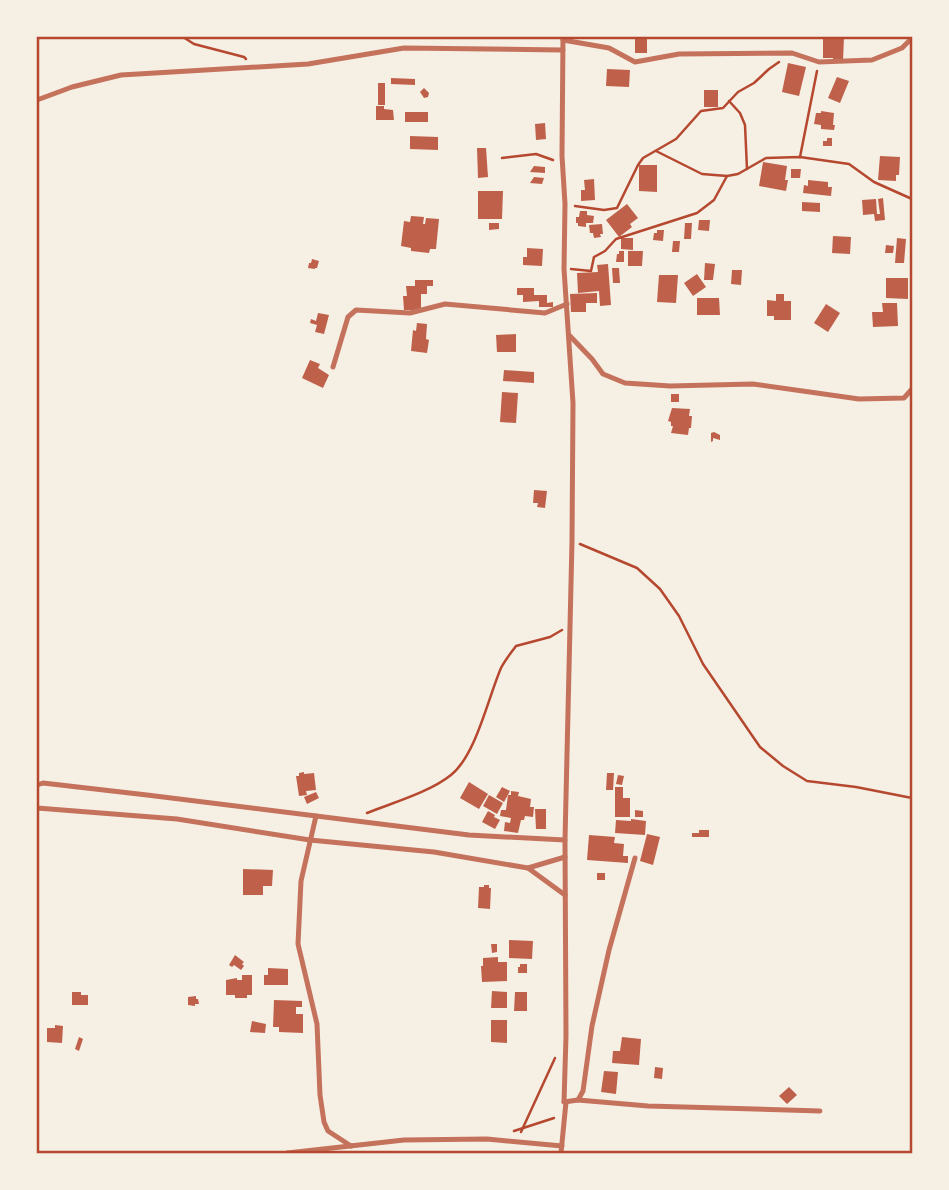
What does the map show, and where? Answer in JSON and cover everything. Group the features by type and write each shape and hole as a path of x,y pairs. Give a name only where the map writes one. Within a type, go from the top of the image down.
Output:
{"street":[{"path":"287,1153 404,1140 487,1139 562,1150 566,1102 565,840 573,403 564,269 563,39 609,48 635,62 679,54 792,53 819,62 872,60 902,48 912,38"},
{"path":"37,100 72,87 121,75 308,64 404,48 562,50"},
{"path":"333,367 348,317 356,310 410,313 445,304 545,313 567,304"},
{"path":"569,335 603,374 625,383 670,386 753,384 859,399 904,398 912,389"},
{"path":"37,776 40,784 469,835 565,840"},
{"path":"37,808 177,819 310,840 434,852 528,868 565,857"},
{"path":"316,816 301,881 298,944 317,1024 320,1096 324,1122 328,1131 351,1146"},
{"path":"578,1100 583,1091 592,1026 609,950 635,858"},
{"path":"528,868 565,895"},
{"path":"564,1102 578,1100 648,1106 820,1111"}],"path":[{"path":"183,37 194,44 244,57 253,66"},
{"path":"565,204 604,210 617,208 643,158 676,139 701,111 723,108 738,92 792,53"},
{"path":"800,157 819,62"},
{"path":"729,101 740,113 745,125 747,169"},
{"path":"656,151 702,174 727,176 738,174 766,158 800,157 849,164 874,182 912,199"},
{"path":"502,158 536,154 552,161 562,156"},
{"path":"564,269 591,271 594,257 605,251 616,239 698,213 713,200 727,176"},
{"path":"572,541 637,568 660,589 679,616 703,664 760,747 783,766 807,781 912,798"},
{"path":"356,822 367,814 438,784 452,774 461,765 477,734 502,666 516,646 550,637 569,626"},
{"path":"517,1142 555,1057"},
{"path":"511,1132 563,1115"}],"building":[{"path":"635,37 647,37 647,53 635,53"},
{"path":"844,37 843,61 823,58 823,39"},
{"path":"788,63 806,67 799,96 782,92"},
{"path":"607,69 630,70 629,87 606,86"},
{"path":"837,77 849,81 840,103 828,98"},
{"path":"391,78 415,79 415,85 391,84"},
{"path":"378,83 385,83 385,105 378,105"},
{"path":"424,88 429,93 428,97 424,98 420,92"},
{"path":"704,90 718,90 718,107 704,107"},
{"path":"376,106 393,110 394,120 376,120"},
{"path":"405,112 428,112 428,122 405,122"},
{"path":"816,113 834,113 834,130 821,129 821,125 814,124"},
{"path":"545,123 546,139 536,140 535,124"},
{"path":"410,136 438,137 438,150 410,149"},
{"path":"827,138 832,138 832,146 823,146 823,141 827,141"},
{"path":"477,148 486,148 488,177 478,178"},
{"path":"880,156 900,157 896,181 878,180"},
{"path":"763,162 787,166 786,191 759,186"},
{"path":"639,165 657,165 657,192 639,191"},
{"path":"534,166 545,167 545,173 530,172"},
{"path":"791,169 801,169 800,178 791,178"},
{"path":"534,177 544,178 542,184 530,183"},
{"path":"594,179 595,200 581,201 581,190 585,190 584,180"},
{"path":"808,180 828,182 828,187 832,187 831,196 803,193 804,185 808,186"},
{"path":"478,191 503,191 502,219 478,219"},
{"path":"883,198 885,220 875,221 874,214 863,215 862,200 876,199 877,214 880,214 878,199"},
{"path":"802,202 820,203 820,212 802,211"},
{"path":"627,204 638,218 630,224 632,227 619,237 606,220"},
{"path":"580,211 587,211 587,215 594,216 593,223 586,223 586,227 578,226 576,217 579,217"},
{"path":"411,216 424,217 423,224 426,218 439,219 436,249 430,249 429,253 411,251 411,248 401,246 404,221 410,222"},
{"path":"699,220 710,220 709,231 698,230"},
{"path":"489,223 499,223 499,229 489,230"},
{"path":"685,223 692,223 691,239 684,239"},
{"path":"602,224 603,234 594,238 589,225"},
{"path":"657,230 664,230 663,241 653,240"},
{"path":"833,236 851,237 850,254 832,253"},
{"path":"621,238 633,238 633,250 621,249"},
{"path":"897,238 906,239 904,263 895,263"},
{"path":"673,241 680,241 679,252 672,252"},
{"path":"886,245 894,246 893,253 885,253"},
{"path":"527,248 543,249 542,266 523,265"},
{"path":"619,251 624,251 624,262 616,262"},
{"path":"628,251 643,251 642,266 628,266"},
{"path":"312,259 319,261 315,269 308,268"},
{"path":"705,263 715,264 713,280 704,280"},
{"path":"608,264 611,305 600,306 599,291 578,293 577,273 598,272 597,265"},
{"path":"612,268 619,268 620,283 613,283"},
{"path":"732,270 742,270 741,285 731,284"},
{"path":"697,274 706,287 693,296 684,283"},
{"path":"659,275 678,275 676,303 657,302"},
{"path":"886,278 908,278 908,299 886,298"},
{"path":"415,280 433,280 433,286 427,286 427,294 421,294 421,310 404,310 403,296 407,296 406,286 415,286"},
{"path":"517,288 534,288 534,295 547,295 547,303 553,302 553,307 539,307 539,301 523,302 523,295 517,295"},
{"path":"597,293 597,303 586,303 586,312 571,312 570,294"},
{"path":"776,294 784,294 784,301 791,301 791,320 774,320 774,316 767,316 767,300 776,301"},
{"path":"697,298 719,298 720,315 697,315"},
{"path":"882,303 897,303 898,326 873,327 872,312 883,312"},
{"path":"826,304 840,313 828,332 814,323"},
{"path":"318,313 329,315 324,334 315,332 317,325 310,323 311,319 316,321"},
{"path":"417,323 427,324 427,353 411,351 413,330 416,331"},
{"path":"516,334 516,352 497,352 496,335"},
{"path":"310,360 320,364 318,368 329,375 323,388 302,378"},
{"path":"504,370 534,372 534,383 503,381"},
{"path":"502,392 518,393 516,423 500,422"},
{"path":"671,394 679,394 679,402 671,402"},
{"path":"672,408 690,409 689,416 692,416 688,435 671,433 673,426 668,421"},
{"path":"711,433 720,435 720,440 713,438 711,442"},
{"path":"534,490 547,491 545,508 537,507 538,503 533,503"},
{"path":"304,772 314,773 316,790 306,791 307,795 299,796 296,776"},
{"path":"607,773 614,773 613,790 606,790"},
{"path":"618,775 624,776 622,785 616,784"},
{"path":"469,782 488,794 479,809 460,798"},
{"path":"502,787 510,791 504,802 496,797"},
{"path":"615,787 623,787 623,798 630,798 630,817 615,817"},
{"path":"511,791 531,799 530,807 534,807 533,817 525,816 524,820 521,820 518,833 504,831 505,822 510,823 511,818 500,816 501,810 506,810"},
{"path":"316,792 319,798 307,804 304,797"},
{"path":"489,795 503,803 497,814 483,806"},
{"path":"535,809 546,809 546,829 536,829"},
{"path":"635,810 643,811 643,817 635,817"},
{"path":"488,811 500,820 495,829 482,822"},
{"path":"616,820 646,821 645,835 615,833"},
{"path":"699,830 709,830 709,837 692,837 692,833 699,833"},
{"path":"647,834 660,837 653,865 640,861"},
{"path":"589,835 615,837 614,843 624,844 623,856 628,856 628,863 587,860"},
{"path":"243,869 273,870 272,886 263,886 263,895 243,895"},
{"path":"597,873 605,873 605,880 597,880"},
{"path":"484,885 491,888 490,909 478,908 479,887"},
{"path":"509,940 533,941 532,959 509,958"},
{"path":"491,944 497,944 497,952 492,953"},
{"path":"235,955 244,962 241,970 229,965"},
{"path":"498,957 498,962 507,962 507,981 482,982 483,958"},
{"path":"520,964 527,964 527,973 518,973"},
{"path":"268,968 288,969 288,985 264,985 264,975 268,975"},
{"path":"242,975 252,975 252,995 235,998 235,995 226,995 226,980 242,980"},
{"path":"492,991 507,992 507,1008 491,1008"},
{"path":"72,992 88,995 88,1005 72,1005"},
{"path":"515,992 527,992 527,1011 514,1011"},
{"path":"196,996 199,1004 188,1005 188,997"},
{"path":"274,1000 302,1001 302,1007 296,1007 296,1014 303,1014 303,1033 279,1032 279,1027 273,1027"},
{"path":"491,1020 507,1020 507,1043 491,1042"},
{"path":"252,1021 266,1024 265,1033 250,1032"},
{"path":"55,1025 63,1026 62,1043 47,1042 47,1028 55,1028"},
{"path":"79,1037 83,1039 79,1051 75,1049"},
{"path":"622,1037 641,1039 639,1065 612,1063 613,1051 620,1051"},
{"path":"655,1067 663,1068 662,1079 654,1078"},
{"path":"604,1071 618,1072 616,1094 601,1092"},
{"path":"789,1087 797,1095 787,1104 779,1096"}]}
